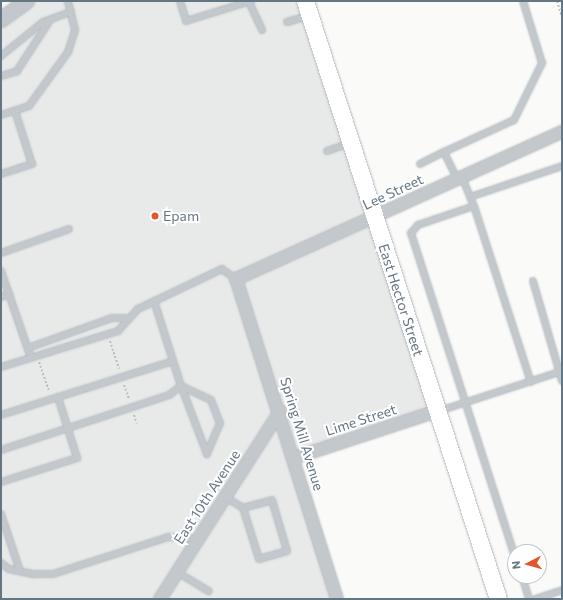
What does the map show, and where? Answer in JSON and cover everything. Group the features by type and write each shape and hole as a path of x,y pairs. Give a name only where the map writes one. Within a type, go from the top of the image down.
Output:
{"main road":[{"name":"East Hector Street","path":"307,8 498,599"}],"street":[{"path":"1,19 26,1"},
{"name":"Lee Street","path":"236,279 562,132"},
{"name":"Spring Mill Avenue","path":"236,279 280,411 337,599"},
{"name":"East 10th Avenue","path":"160,599 280,411"},
{"name":"Lime Street","path":"294,458 437,411"}],"lane":[{"path":"1,115 29,106 68,52 75,30 68,1"},
{"path":"180,1 186,21 250,1 262,30"},
{"path":"420,164 514,120 542,63 523,1"},
{"path":"287,22 307,8"},
{"path":"1,56 50,20 71,12"},
{"path":"1,76 17,71 50,20"},
{"path":"1,174 32,164 15,110"},
{"path":"327,151 351,143"},
{"path":"444,152 460,178 474,206 531,382"},
{"path":"470,196 562,166"},
{"path":"474,206 418,225 411,233 511,544"},
{"path":"1,253 69,229"},
{"path":"1,367 118,331 127,318 154,301 222,269 236,279"},
{"path":"1,271 28,348 34,357"},
{"path":"533,281 562,380"},
{"path":"1,297 9,294"},
{"path":"154,301 181,386 207,454 220,423 211,400 181,386"},
{"path":"28,348 112,318 127,318"},
{"path":"1,415 173,361"},
{"path":"437,411 559,372"},
{"path":"1,450 169,395 181,386"},
{"path":"1,482 77,458 58,397"},
{"path":"225,497 243,508 259,559 287,551 272,500 243,508"},
{"path":"1,515 20,571"},
{"path":"1,563 20,571 53,574 168,537 198,539"},
{"path":"178,572 209,591"},
{"path":"524,584 529,599"},
{"path":"535,599 562,590"}],"path":[{"path":"557,1 562,17"},
{"path":"108,334 120,372"},
{"path":"34,357 50,395"},
{"path":"124,385 130,402"},
{"path":"134,414 137,424"}],"shaded area":[{"path":"26,1 305,1 437,411 294,458 338,599 1,599 1,19"}],"place":[{"name":"Epam","path":"155,216"}]}
